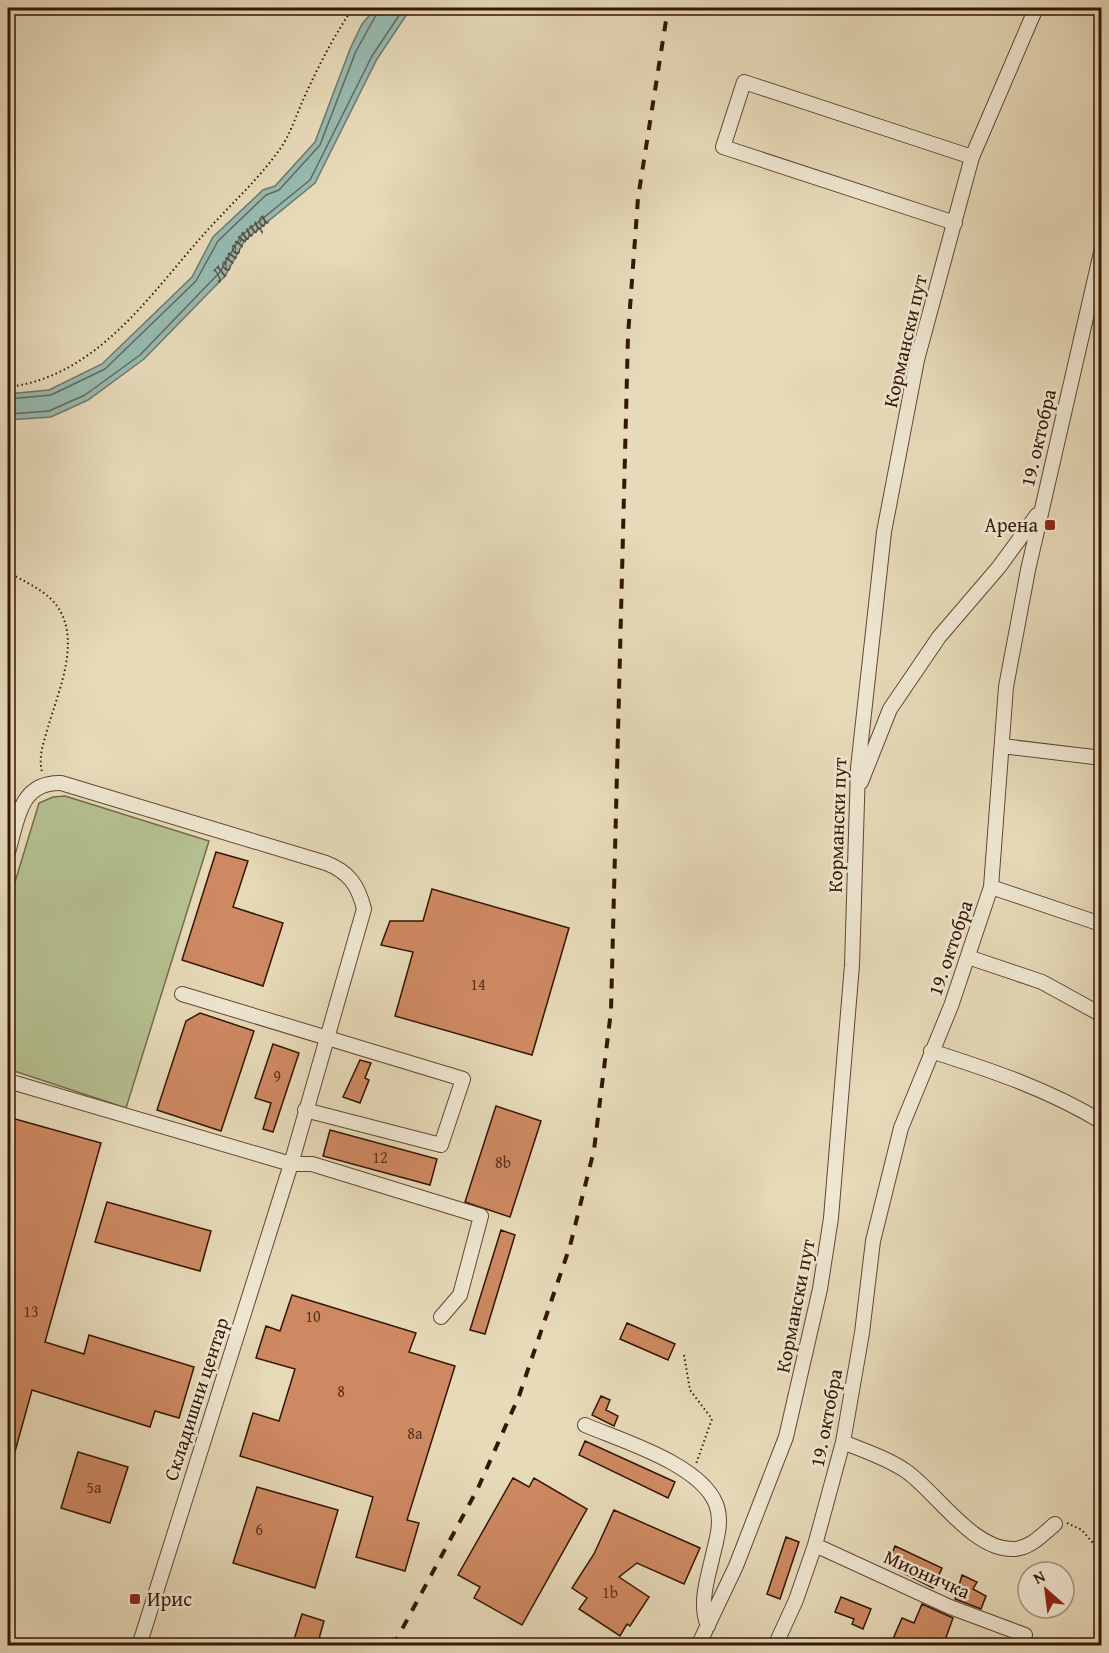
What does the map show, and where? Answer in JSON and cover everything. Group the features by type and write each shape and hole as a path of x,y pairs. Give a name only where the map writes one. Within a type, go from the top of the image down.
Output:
{"street":[{"name":"Кормански пут","path":"698,1646 766,1492 786,1437 820,1288 831,1218 852,965 857,793 884,532 918,360 972,157 1036,8"},
{"path":"955,223 723,147 744,82 972,157"},
{"name":"19. октобра","path":"775,1646 796,1600 815,1545 843,1442 862,1333 873,1241 901,1128 951,1006 991,887 1006,687 1042,509 1101,248"},
{"path":"857,793 890,709 939,637 999,567 1042,509"},
{"path":"1002,746 1101,758"},
{"path":"8,852 24,800 34,789 47,783"},
{"name":"Складишни центар","path":"47,783 61,783 326,863 351,877 357,886 364,909 291,1164 139,1646"},
{"path":"991,887 1101,924"},
{"path":"968,957 1042,982 1101,1015"},
{"path":"182,994 463,1079 441,1145 305,1110"},
{"path":"931,1051 996,1072 1049,1094 1070,1103 1101,1122"},
{"path":"8,1081 291,1164 312,1164 481,1216 460,1295 441,1317"},
{"path":"585,1425 686,1471 710,1494 718,1515 718,1533 707,1580 703,1614 708,1626"},
{"path":"843,1442 884,1459 907,1472 970,1530 996,1546 1014,1549 1029,1545 1056,1524"},
{"name":"Мионичка","path":"815,1545 950,1607 1025,1635"}],"path":[{"path":"8,387 33,384 73,365 115,333 155,292 281,148 330,42 353,8"},
{"path":"8,572 50,599 61,614 65,626 68,648 65,669 40,756 41,770 47,783"},
{"path":"684,1355 690,1390 712,1419 697,1462 695,1478"},
{"path":"1056,1524 1066,1523 1077,1526 1101,1554"}],"green space":[{"path":"65,796 209,841 126,1108 8,1069 8,905 39,803 53,797"}],"water":[{"name":"Лепеница","path":"376,8 411,8 377,59 315,183 245,240 225,276 144,359 88,400 51,417 8,420 8,394 49,390 102,364 192,277 213,237 263,190 275,186 315,142 350,49 362,24"}],"building":[{"path":"216,852 248,861 233,907 283,923 263,986 182,960"},
{"path":"432,889 569,928 532,1055 395,1016 413,952 381,945 390,921 423,921"},
{"path":"200,1013 254,1031 221,1131 157,1110 186,1021"},
{"path":"273,1044 299,1053 273,1132 263,1129 271,1103 255,1098"},
{"path":"360,1060 371,1063 365,1078 369,1080 360,1103 343,1097"},
{"path":"496,1106 541,1121 510,1217 465,1202"},
{"path":"8,1117 101,1143 45,1342 84,1354 89,1335 194,1367 179,1418 155,1411 150,1427 32,1390 11,1466 8,1466"},
{"path":"330,1130 437,1159 430,1185 323,1156"},
{"path":"107,1202 211,1231 200,1271 95,1242"},
{"path":"501,1230 515,1235 485,1334 470,1330"},
{"path":"292,1295 416,1333 409,1352 455,1366 407,1520 419,1523 405,1571 356,1557 373,1497 240,1456 253,1413 279,1421 295,1369 256,1358 266,1326 280,1331"},
{"path":"627,1323 675,1344 668,1360 620,1339"},
{"path":"601,1396 610,1400 606,1410 618,1416 614,1426 592,1415"},
{"path":"585,1441 675,1482 668,1498 579,1455"},
{"path":"78,1452 128,1467 110,1523 61,1508"},
{"path":"513,1478 529,1487 534,1478 587,1509 522,1625 474,1598 480,1587 458,1575"},
{"path":"257,1487 338,1510 315,1588 233,1563"},
{"path":"614,1510 700,1548 684,1584 637,1563 619,1577 649,1597 630,1626 627,1624 620,1636 579,1609 587,1598 572,1588 594,1554"},
{"path":"786,1537 799,1542 780,1599 767,1594"},
{"path":"895,1546 942,1568 933,1588 887,1565"},
{"path":"962,1575 977,1582 973,1589 986,1596 981,1609 955,1599"},
{"path":"841,1597 871,1609 863,1629 852,1624 854,1619 835,1612"},
{"path":"922,1604 953,1618 943,1646 890,1646 902,1618 914,1623"},
{"path":"302,1614 324,1621 317,1646 292,1646"}],"railway":[{"path":"393,1646 478,1488 519,1396 570,1246 594,1150 611,1011 628,335 638,198 668,8"}],"place":[{"name":"Арена","path":"1050,525"},
{"name":"Ирис","path":"135,1599"}]}
